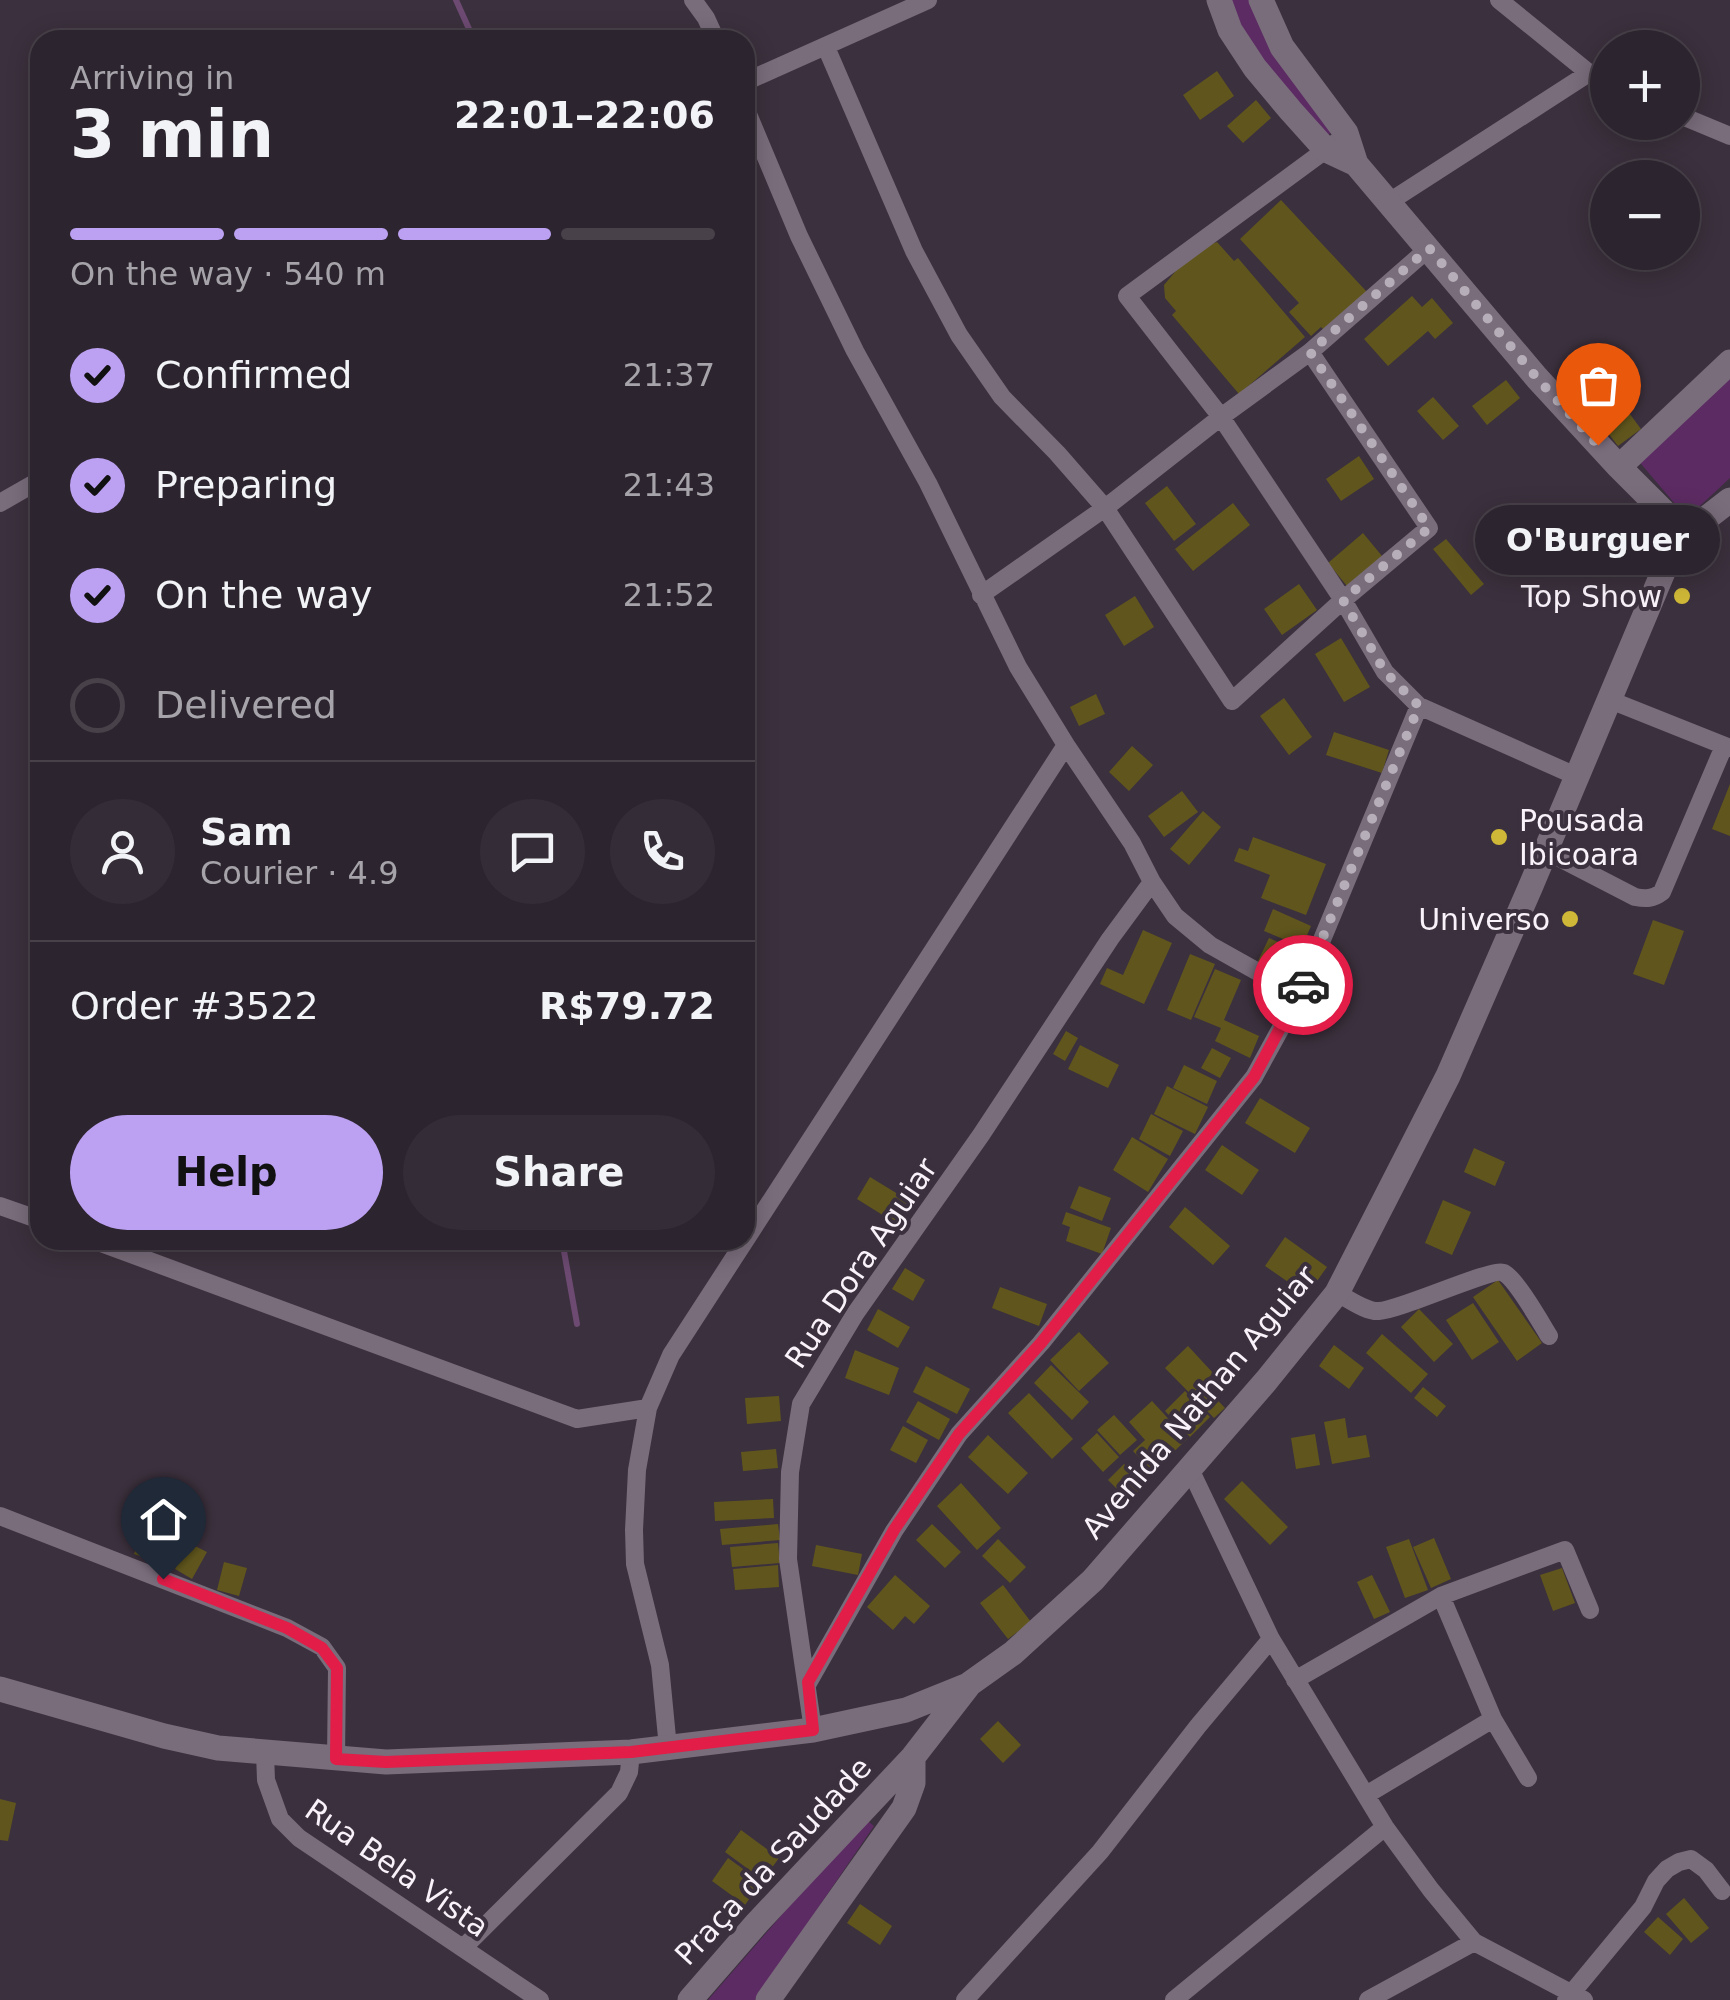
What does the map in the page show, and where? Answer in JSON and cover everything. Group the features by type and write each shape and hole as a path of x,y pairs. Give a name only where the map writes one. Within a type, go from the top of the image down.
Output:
{"main road":[{"path":"1219,0 1230,30 1255,68 1326,150 1356,164 1537,378 1619,467 1686,534 1726,510"},
{"path":"1261,0 1282,47 1346,133 1356,164"},
{"path":"1619,467 1730,362"},
{"name":"Avenida Nathan Aguiar","path":"0,1689 218,1748 386,1762 631,1752 813,1730 906,1710 968,1685 1013,1652 1093,1580 1266,1382 1337,1293 1448,1076 1666,566 1686,534"},
{"path":"913,1757 968,1685"},
{"name":"Praça da Saudade","path":"690,2000 913,1757"},
{"name":"Praça da Saudade","path":"768,2000 904,1808 913,1782 913,1757"}],"street":[{"path":"693,0 711,30"},
{"path":"755,78 928,0"},
{"path":"1390,202 1590,73 1499,0"},
{"path":"826,47 914,251 959,335 1002,397 1106,508 1232,701 1429,528 1310,352"},
{"path":"1700,124 1730,136"},
{"path":"755,131 807,253 855,351 928,483 1018,667 1066,746 1132,843 1175,916 1210,945 1298,995"},
{"path":"1346,133 1128,296 1221,416 1343,600 1385,672 1419,706 1576,776"},
{"path":"982,595 1106,508 1221,416 1310,352 1429,248"},
{"path":"0,503 30,486"},
{"path":"1546,851 1635,897 1657,896 1727,747 1610,700"},
{"path":"808,1682 894,1530 959,1434 1041,1343 1254,1077 1298,995 1419,706"},
{"path":"755,1225 1066,746"},
{"name":"Rua Dora Aguiar","path":"813,1730 788,1559 790,1472 801,1404 855,1314 1152,882"},
{"path":"0,1206 30,1216"},
{"path":"120,1250 576,1419 648,1408"},
{"path":"668,1748 660,1664 635,1564 637,1470 648,1408 671,1355 739,1250"},
{"path":"1337,1293 1370,1310 1384,1311 1502,1271 1512,1279 1550,1336"},
{"path":"1190,1469 1294,1680 1385,1827 1474,1942 1573,1998 1643,1907 1666,1868 1692,1860 1706,1870 1722,1891"},
{"path":"0,1516 287,1628 322,1648 337,1668 336,1759"},
{"path":"1294,1680 1442,1596 1565,1550 1590,1610"},
{"path":"1442,1596 1493,1719 1528,1778"},
{"path":"965,2000 1100,1852 1271,1639"},
{"path":"1366,1795 1493,1719"},
{"path":"464,1947 619,1792 629,1772 631,1752"},
{"name":"Rua Bela Vista","path":"265,1753 266,1780 280,1819 298,1838 540,2000"},
{"path":"1174,2000 1385,1827"},
{"path":"1368,2000 1474,1942"}],"shaded area":[{"path":"1230,0 1251,0 1332,131 1325,139 1238,27"},
{"path":"1730,377 1730,478 1687,518 1636,458"},
{"path":"865,1819 874,1826 755,2000 708,2000"}],"building":[{"path":"1217,71 1234,96 1200,120 1183,95"},
{"path":"1256,100 1271,118 1243,143 1227,126"},
{"path":"1281,200 1367,292 1325,331 1321,327 1311,336 1289,312 1299,303 1240,239"},
{"path":"1217,242 1234,261 1238,258 1305,337 1239,394 1172,315 1176,311 1165,298 1164,285 1185,260 1200,248"},
{"path":"1412,296 1422,307 1432,298 1453,323 1435,339 1428,331 1388,366 1364,339"},
{"path":"1506,380 1520,398 1487,425 1472,406"},
{"path":"1433,397 1459,426 1443,440 1417,411"},
{"path":"1621,402 1641,429 1618,446 1598,420"},
{"path":"1359,456 1374,479 1341,501 1326,479"},
{"path":"1167,486 1196,524 1174,541 1145,503"},
{"path":"1233,503 1250,525 1193,571 1175,549"},
{"path":"1363,533 1382,556 1347,586 1328,563"},
{"path":"1446,539 1484,584 1471,595 1433,549"},
{"path":"1299,584 1317,610 1282,635 1264,609"},
{"path":"1135,596 1154,627 1124,646 1105,615"},
{"path":"1341,638 1370,687 1344,702 1315,654"},
{"path":"1096,694 1105,714 1079,726 1070,707"},
{"path":"1284,698 1312,737 1289,755 1260,716"},
{"path":"1334,732 1389,750 1382,773 1326,755"},
{"path":"1132,746 1153,765 1129,791 1109,772"},
{"path":"1730,784 1730,836 1712,829"},
{"path":"1182,791 1198,812 1164,837 1148,816"},
{"path":"1203,811 1221,827 1189,865 1170,849"},
{"path":"1253,837 1326,864 1306,915 1261,898 1270,875 1234,861 1239,848 1248,851"},
{"path":"1273,909 1311,926 1302,947 1264,931"},
{"path":"1653,920 1684,931 1664,985 1633,974"},
{"path":"1143,930 1172,943 1144,1004 1100,984 1107,968 1123,975"},
{"path":"1269,938 1299,951 1287,977 1257,963"},
{"path":"1190,954 1215,964 1191,1020 1167,1010"},
{"path":"1215,969 1241,980 1224,1020 1259,1036 1250,1058 1215,1041 1221,1028 1194,1017"},
{"path":"1066,1031 1078,1038 1065,1061 1053,1054"},
{"path":"1080,1045 1119,1065 1108,1088 1068,1069"},
{"path":"1212,1048 1231,1058 1220,1078 1201,1068"},
{"path":"1184,1065 1217,1081 1207,1104 1173,1088"},
{"path":"1167,1086 1208,1107 1195,1134 1154,1114"},
{"path":"1260,1098 1310,1128 1295,1153 1245,1123"},
{"path":"1151,1114 1183,1131 1170,1156 1139,1139"},
{"path":"1132,1137 1168,1159 1148,1192 1113,1170"},
{"path":"1222,1145 1259,1170 1242,1195 1205,1170"},
{"path":"1474,1148 1505,1162 1495,1186 1464,1172"},
{"path":"870,1177 911,1202 897,1224 857,1199"},
{"path":"1079,1186 1111,1198 1102,1221 1070,1208"},
{"path":"1443,1200 1471,1212 1452,1255 1425,1243"},
{"path":"1185,1207 1230,1246 1213,1265 1169,1227"},
{"path":"1066,1212 1111,1228 1102,1254 1066,1241 1070,1227 1062,1224"},
{"path":"1285,1237 1327,1267 1307,1295 1265,1266"},
{"path":"905,1268 925,1280 913,1301 892,1289"},
{"path":"1498,1280 1542,1343 1517,1361 1473,1297"},
{"path":"1000,1287 1047,1304 1039,1326 992,1308"},
{"path":"1473,1303 1499,1342 1472,1360 1446,1320"},
{"path":"878,1309 910,1327 898,1348 867,1330"},
{"path":"1419,1309 1453,1344 1434,1362 1401,1327"},
{"path":"1079,1332 1109,1363 1079,1391 1050,1360"},
{"path":"1382,1334 1428,1374 1411,1393 1366,1353"},
{"path":"1334,1345 1364,1368 1349,1389 1319,1366"},
{"path":"1188,1346 1213,1373 1202,1384 1225,1408 1214,1418 1165,1368"},
{"path":"855,1350 899,1368 889,1395 845,1378"},
{"path":"1051,1365 1089,1402 1072,1420 1034,1383"},
{"path":"926,1366 970,1389 957,1414 913,1392"},
{"path":"1423,1387 1446,1406 1437,1417 1414,1398"},
{"path":"1185,1391 1210,1417 1190,1437 1165,1411"},
{"path":"1029,1393 1073,1439 1052,1459 1008,1413"},
{"path":"779,1396 781,1421 747,1424 745,1398"},
{"path":"918,1401 950,1419 939,1440 906,1422"},
{"path":"1152,1401 1187,1439 1153,1472 1133,1451 1145,1440 1129,1422"},
{"path":"1114,1415 1137,1440 1120,1455 1097,1430"},
{"path":"1345,1418 1348,1438 1366,1435 1370,1457 1332,1464 1324,1422"},
{"path":"903,1426 928,1440 916,1463 890,1450"},
{"path":"1097,1433 1119,1457 1103,1472 1081,1448"},
{"path":"1315,1434 1320,1465 1296,1469 1291,1438"},
{"path":"988,1435 1028,1473 1008,1494 968,1457"},
{"path":"776,1449 778,1468 743,1471 741,1452"},
{"path":"1124,1464 1145,1485 1129,1501 1108,1480"},
{"path":"1242,1481 1288,1527 1270,1545 1224,1499"},
{"path":"961,1483 1001,1528 977,1550 937,1506"},
{"path":"773,1499 774,1518 715,1521 714,1502"},
{"path":"145,1524 165,1532 154,1561 134,1554"},
{"path":"778,1524 780,1540 722,1545 720,1529"},
{"path":"932,1524 961,1552 945,1568 916,1540"},
{"path":"1434,1538 1451,1579 1431,1588 1413,1547"},
{"path":"998,1539 1026,1567 1010,1583 982,1556"},
{"path":"1409,1539 1428,1590 1405,1598 1386,1547"},
{"path":"189,1543 207,1552 192,1579 175,1569"},
{"path":"778,1543 780,1563 732,1567 730,1547"},
{"path":"816,1545 862,1554 858,1575 812,1566"},
{"path":"224,1562 247,1568 239,1596 217,1590"},
{"path":"778,1565 779,1587 735,1590 733,1569"},
{"path":"1562,1568 1575,1603 1553,1611 1540,1575"},
{"path":"895,1575 930,1606 914,1624 905,1616 893,1630 867,1607"},
{"path":"1372,1575 1390,1612 1374,1619 1357,1582"},
{"path":"1003,1585 1031,1622 1008,1639 980,1603"},
{"path":"998,1721 1021,1745 1003,1763 980,1739"},
{"path":"0,1799 16,1803 8,1841 0,1840"},
{"path":"741,1830 779,1858 763,1880 725,1852"},
{"path":"728,1858 761,1882 745,1905 712,1881"},
{"path":"1684,1898 1709,1928 1691,1943 1666,1914"},
{"path":"860,1904 892,1926 880,1945 847,1923"},
{"path":"1658,1917 1683,1939 1670,1955 1644,1932"}],"waterway":[{"path":"456,0 470,30"},
{"path":"564,1250 577,1324"}],"way so far":[{"path":"1303,985 1419,706 1385,672 1343,600 1429,528 1310,352 1429,248 1598,445"}],"place":[{"name":"O'Burguer","path":"1598,445"},
{"name":"Top Show","path":"1682,596"},
{"name":"Pousada Ibicoara","path":"1499,837"},
{"name":"Universo","path":"1570,919"}],"route":[{"path":"163,1579 287,1628 322,1648 337,1668 336,1759 386,1762 631,1752 813,1730 808,1682 894,1530 959,1434 1041,1343 1254,1077 1303,985"}]}
